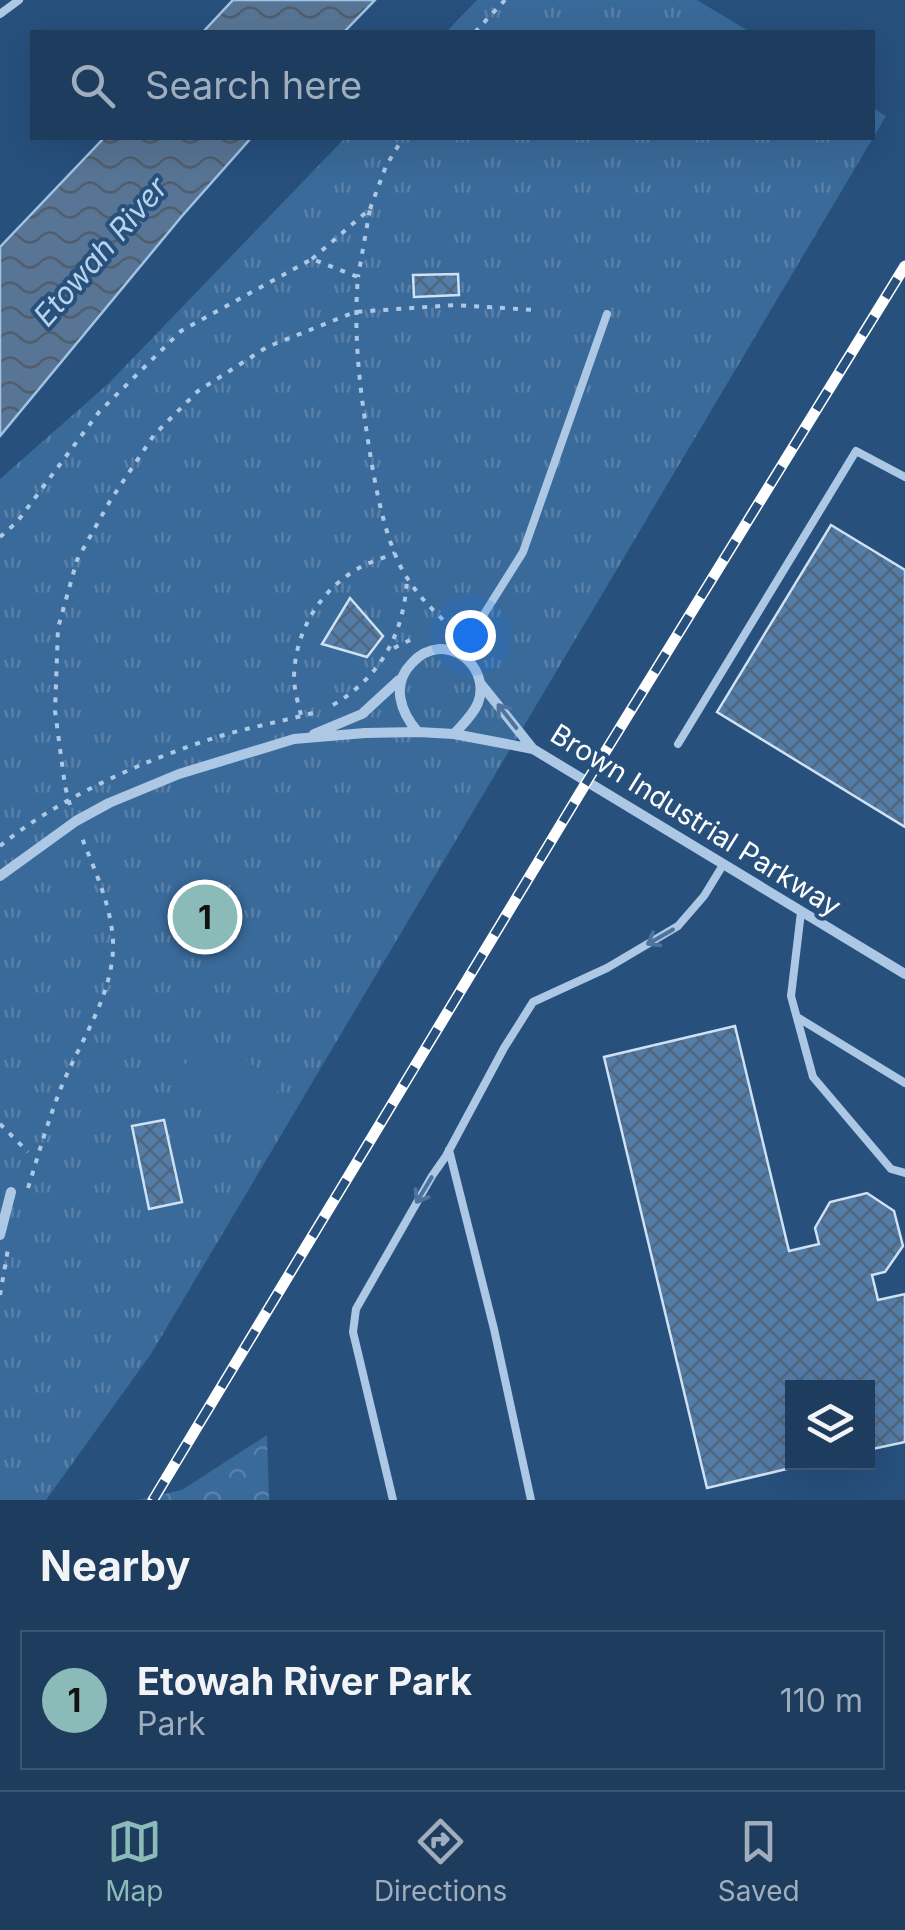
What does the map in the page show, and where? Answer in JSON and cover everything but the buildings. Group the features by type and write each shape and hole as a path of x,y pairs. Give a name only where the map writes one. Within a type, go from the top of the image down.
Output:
{"street":[{"path":"0,876 76,821 110,803 179,774 304,738 362,714 401,678 410,664 436,649 452,650 466,657 481,684 480,699 473,713 454,734"},
{"path":"401,678 403,711 418,732"},
{"name":"Brown Industrial Parkway","path":"481,684 533,749 905,974"},
{"path":"304,738 418,732 454,734 533,749"},
{"path":"0,1235 11,1192"}],"lane":[{"path":"0,14 18,0"},
{"path":"459,654 524,552 607,314"},
{"path":"678,744 856,451 905,477"},
{"path":"393,1500 353,1332 356,1309 533,1002 607,968 678,926 704,896 723,865"},
{"path":"802,912 791,996 813,1077 891,1169 905,1173"},
{"path":"797,1017 905,1083"},
{"path":"450,1150 531,1500"}],"path":[{"path":"477,30 505,0"},
{"path":"402,140 386,166 370,209 355,312 358,382 376,492 395,553 406,577 425,601 453,629 470,637"},
{"path":"0,537 16,522 99,412 181,331 312,258 370,209"},
{"path":"312,258 358,277"},
{"path":"72,812 55,712 58,628 76,560 154,436 198,390 266,346 355,312 455,305 535,310"},
{"path":"301,716 294,676 304,627 315,606 358,569 395,553"},
{"path":"0,846 110,780 216,738 326,710 344,699 373,674 393,645 406,597 406,577"},
{"path":"26,1194 59,1092 102,998 109,971 113,943 105,898 82,838"},
{"path":"0,1124 28,1152"},
{"path":"0,1295 10,1244"}],"green space":[{"path":"477,0 697,0 747,30 448,30"},
{"path":"875,109 886,116 875,135"},
{"path":"343,140 872,140 151,1354 46,1500 0,1500 0,479 109,383"},
{"path":"204,1035 282,1083 252,1133 174,1083"},
{"path":"267,1435 269,1500 138,1500 182,1490"}],"water":[{"path":"233,0 375,0 346,30 205,30"},
{"name":"Etowah River","path":"102,140 249,140 0,436 0,247"}],"railway":[{"path":"153,1500 586,783 905,266"}],"place":[{"name":"Etowah River Park","path":"205,917"}]}
